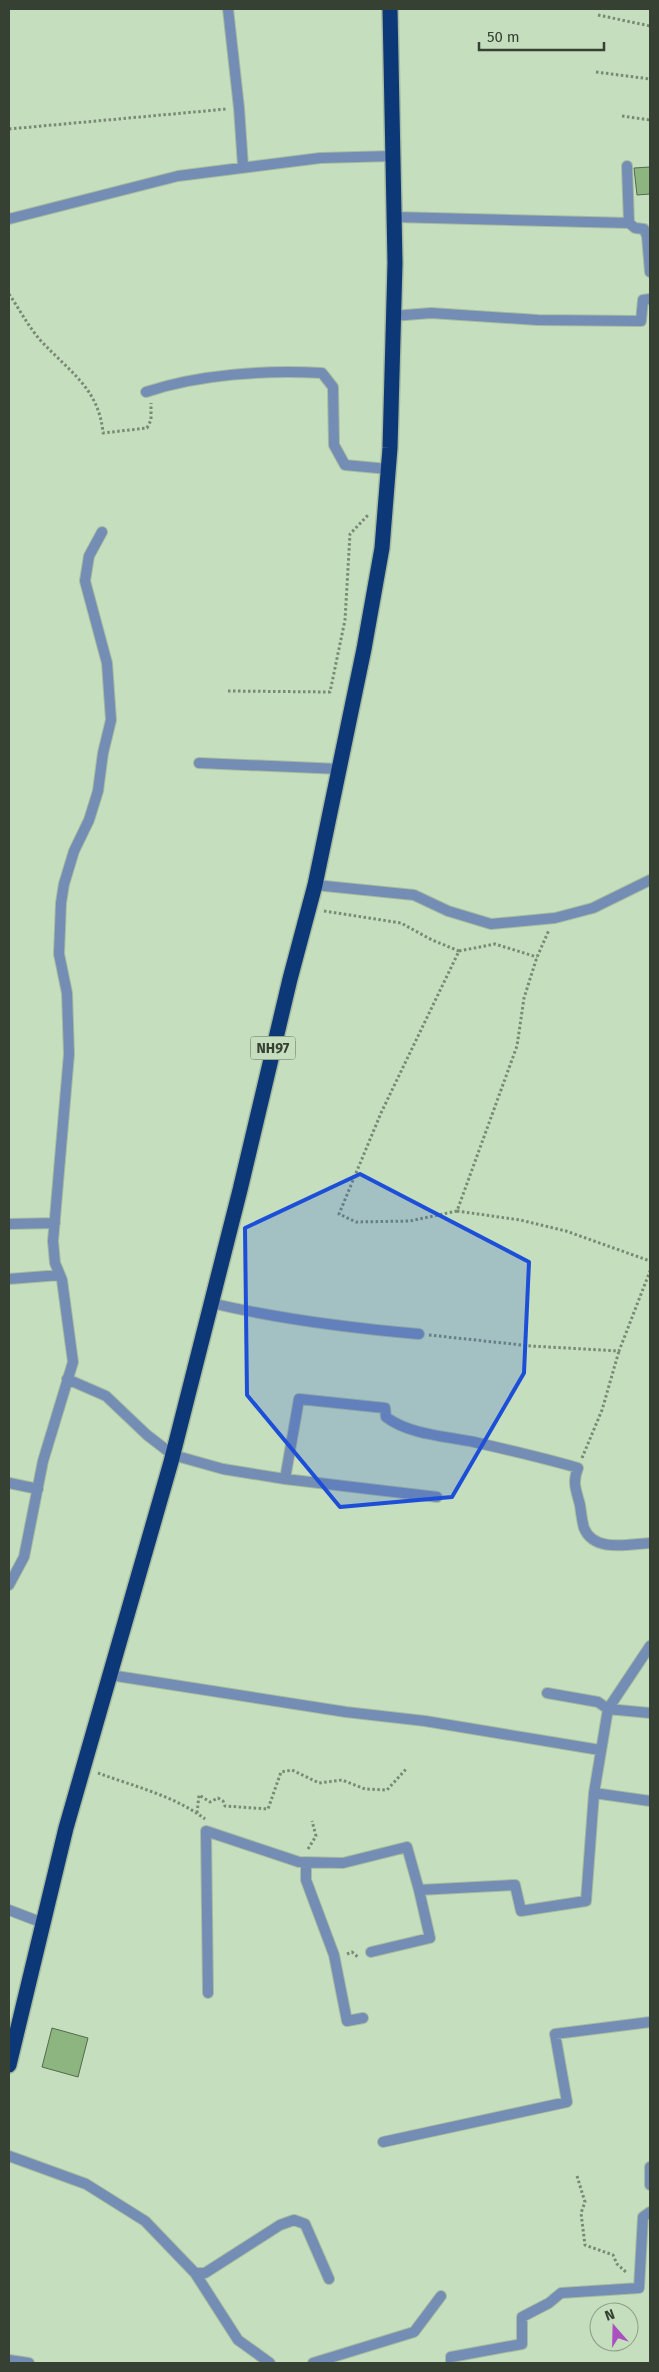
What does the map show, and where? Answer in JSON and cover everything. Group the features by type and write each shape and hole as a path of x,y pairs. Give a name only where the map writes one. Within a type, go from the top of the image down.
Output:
{"highway":[{"name":"NH97","path":"9,2065 43,1923 84,1768 173,1455 315,885 340,769 382,548 388,469 393,316 394,217 390,9"}],"street":[{"path":"228,9 239,108 243,166"},
{"path":"9,219 178,176 243,166 320,158 393,156"},
{"path":"627,166 629,223"},
{"path":"394,217 629,223 635,228 644,229 647,236 650,272"},
{"path":"393,316 432,314 538,320 641,321 643,300 650,299"},
{"path":"146,392 185,381 285,371 322,372 333,387 334,445 345,465 388,469"},
{"path":"9,1585 24,1557 43,1461 66,1379 73,1362 60,1275 55,1263 54,1223 69,1054 67,993 59,954 61,903 64,884 74,851 89,820 98,791 103,753 111,720 107,663 85,582 89,556 102,532"},
{"path":"199,764 340,769"},
{"path":"315,885 414,895 448,911 491,924 555,918 593,908 650,880"},
{"path":"9,1224 54,1223"},
{"path":"9,1279 60,1275"},
{"path":"211,1303 242,1310 372,1330 419,1334"},
{"path":"66,1379 106,1396 173,1455 224,1469 285,1479 438,1497"},
{"path":"285,1479 299,1399 385,1408 386,1417 395,1423 422,1432 532,1455 578,1468 574,1479 584,1527 589,1536 594,1541 604,1544 650,1543"},
{"path":"9,1483 38,1489"},
{"path":"419,1890 515,1885 521,1911 586,1901 594,1793 608,1709 650,1646"},
{"path":"110,1676 346,1712 425,1721 600,1750"},
{"path":"547,1693 598,1702 608,1709 650,1713"},
{"path":"594,1793 650,1801"},
{"path":"208,1993 206,1831 299,1862 342,1863 407,1847 430,1938 371,1952"},
{"path":"306,1862 306,1880 334,1955 347,2021 363,2018"},
{"path":"9,1910 43,1923"},
{"path":"383,2142 567,2102 554,2034 650,2022"},
{"path":"9,2156 86,2184 145,2221 195,2272 238,2340 270,2363"},
{"path":"650,2167 650,2185"},
{"path":"451,2363 451,2357 522,2344 522,2317 549,2303 560,2292 639,2288 643,2217 650,2212"},
{"path":"195,2272 205,2273 280,2226 294,2220 305,2224 329,2279"},
{"path":"314,2363 414,2332 441,2296"},
{"path":"9,2360 28,2363"}],"path":[{"path":"598,15 650,26"},
{"path":"596,72 650,79"},
{"path":"9,129 239,108"},
{"path":"622,116 650,120"},
{"path":"9,294 41,341 86,386 98,408 103,433 147,428 151,420 152,400 146,392"},
{"path":"228,690 330,692 345,620 350,534 370,514 370,505"},
{"path":"309,909 401,923 432,940 459,951 495,944 537,957"},
{"path":"457,1211 517,1046 524,998 537,957 555,918"},
{"path":"459,951 381,1112 339,1214 356,1222 410,1221 457,1211 520,1220 566,1231 650,1261"},
{"path":"578,1468 602,1410 619,1351 650,1271"},
{"path":"419,1334 530,1346 619,1351"},
{"path":"84,1768 160,1796 197,1813 206,1820 206,1831"},
{"path":"197,1813 199,1795 210,1802 218,1798 223,1800 225,1806 268,1809 281,1772 292,1770 319,1783 342,1780 365,1789 387,1790 407,1768"},
{"path":"306,1862 307,1850 316,1836 312,1821"},
{"path":"335,1963 343,1955 352,1952 363,1961 371,1952"},
{"path":"577,2176 585,2202 581,2213 585,2245 613,2256 617,2264 628,2273 641,2272"}],"highlighted area":[{"path":"360,1174 529,1262 524,1373 452,1497 340,1507 247,1395 245,1228"}],"building":[{"path":"650,167 650,194 637,195 634,168"},
{"path":"52,2028 88,2038 78,2077 42,2067"}]}
